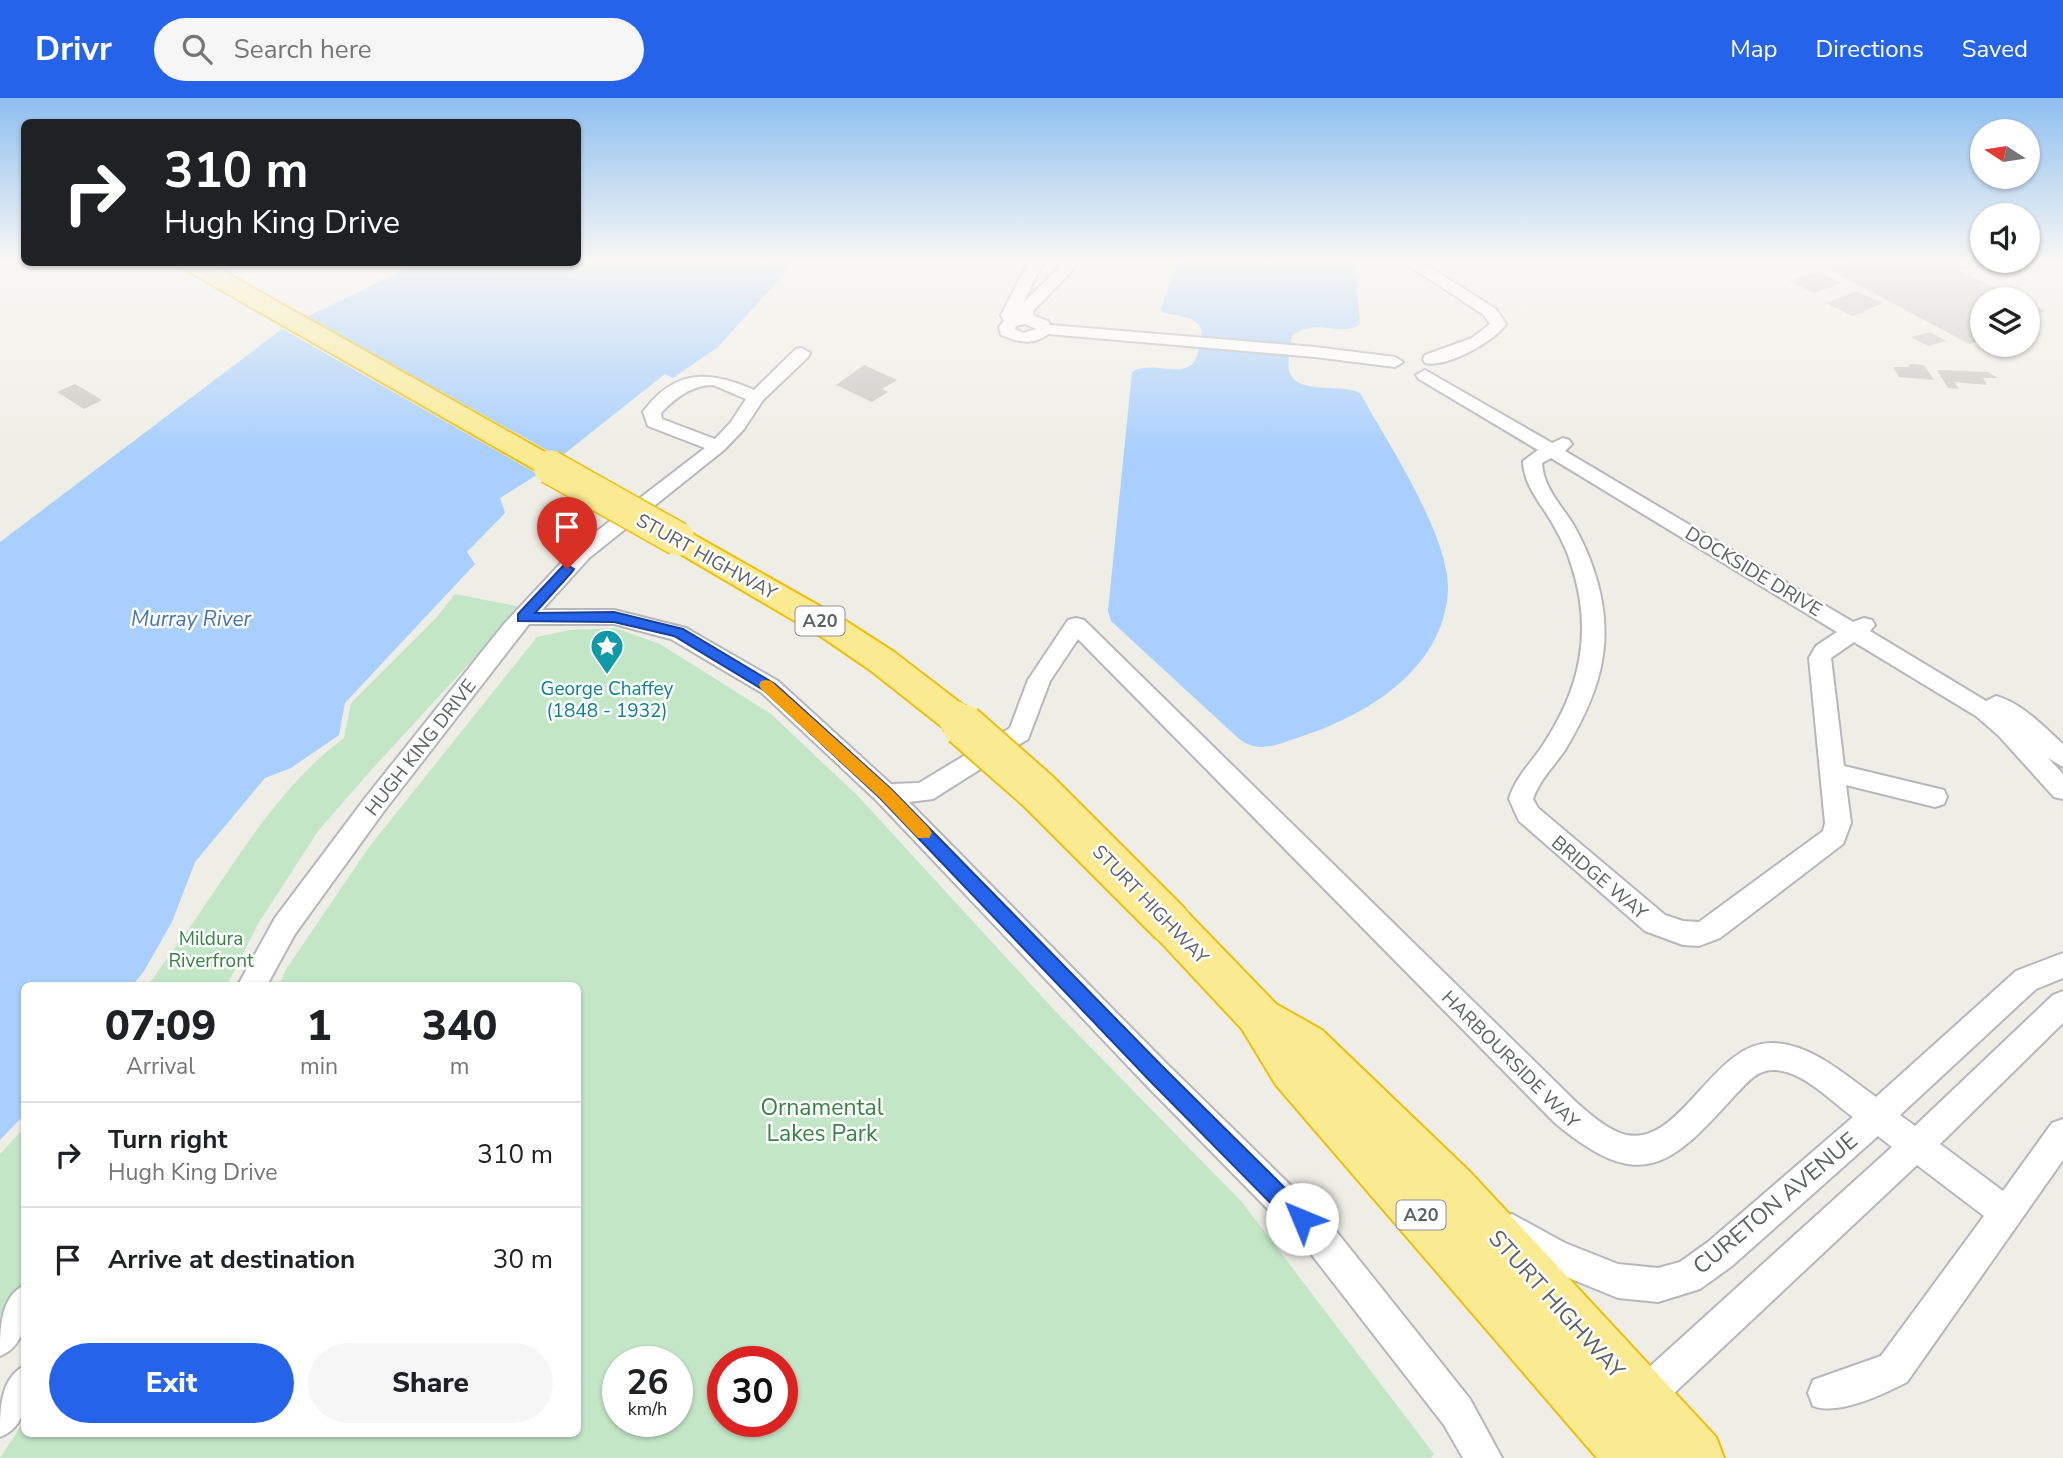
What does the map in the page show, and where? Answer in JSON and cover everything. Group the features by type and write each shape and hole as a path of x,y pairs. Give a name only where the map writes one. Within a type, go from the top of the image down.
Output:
{"highway":[{"name":"STURT HIGHWAY","path":"299,324 834,629 882,661 954,717 1038,791 1258,1015 1293,1070 1635,1458"},
{"name":"STURT HIGHWAY","path":"1258,1015 1306,1045 1453,1191 1695,1458"}],"street":[{"name":"DOCKSIDE DRIVE","path":"1042,324 1044,329 1315,352 1395,362 1405,373 1431,368 1859,628 2005,710 2063,758"},
{"path":"1431,368 1494,332 1498,324"},
{"name":"HUGH KING DRIVE","path":"254,982 285,926 375,804 523,617 582,553 718,446 738,425 756,397 803,353"},
{"path":"718,446 665,428 654,422 652,412 660,402 673,394 710,379 756,397"},
{"name":"BRIDGE WAY","path":"1557,446 1532,461 1531,474 1566,528 1583,569 1595,617 1591,668 1574,713 1545,762 1525,782 1521,799 1528,814 1655,923 1668,930 1699,934 1710,930 1834,837 1838,823 1820,658 1824,651 1859,628"},
{"path":"523,617 614,617 678,633 770,687 886,794 1156,1074 1320,1238 1457,1412 1483,1458"},
{"name":"HARBOURSIDE WAY","path":"886,794 924,792 1020,733 1039,680 1076,625 1556,1104 1601,1142 1622,1150 1656,1149 1676,1138 1743,1066 1769,1056 1792,1060 1811,1069 2005,1212"},
{"name":"DOCKSIDE DRIVE","path":"1859,628 1990,715 2063,790"},
{"path":"1833,772 1934,797"},
{"name":"CURETON AVENUE","path":"1453,1191 1538,1246 1576,1265 1628,1283 1668,1284 1688,1277 1720,1254 1876,1117 2026,980 2063,965"},
{"path":"1549,1360 1601,1389 1642,1398 1987,1080 2063,1004"},
{"path":"1826,1393 1878,1378 1894,1368 2063,1134"},
{"path":"0,1339 21,1308"},
{"path":"0,1419 21,1388"}],"green space":[{"name":"Mildura Riverfront","path":"455,594 521,607 318,831 258,924 229,982 150,982 269,814 304,773 344,738 351,703 436,618"},
{"name":"Ornamental Lakes Park","path":"615,628 660,644 771,714 858,796 1058,1014 1242,1202 1434,1454 1431,1458 0,1458 21,1426 21,1437 581,1437 581,982 280,982 285,971 369,847 537,637 570,630"},
{"path":"21,1131 21,1288 0,1317 0,1154"}],"water":[{"name":"Murray River","path":"291,324 738,324 718,347 673,378 665,374 540,473 500,498 505,513 467,552 475,564 345,703 339,735 291,768 265,778 195,862 172,922 135,982 21,982 21,1118 0,1140 0,542"},
{"path":"1198,324 1360,324 1344,329 1309,328 1292,336 1289,370 1293,378 1309,386 1360,393 1415,490 1439,544 1446,569 1448,591 1443,619 1432,645 1416,667 1396,686 1349,717 1323,729 1267,747 1253,746 1238,738 1111,621 1108,611 1132,372 1141,368 1181,369 1190,366 1196,359 1201,339"}],"pier":[{"path":"284,324 320,324 563,459 541,476 279,327"}],"building":[{"path":"1932,324 1970,324 1969,344"},
{"path":"1930,332 1946,341 1928,346 1911,337"},
{"path":"1908,364 1924,365 1934,380 1899,377 1893,367 1910,367"},
{"path":"864,365 897,380 882,389 888,392 872,402 836,385"},
{"path":"1937,370 1988,372 1998,378 1983,378 1987,385 1954,382 1959,389 1948,388"},
{"path":"75,384 102,400 84,409 57,392"}],"slow traffic":[{"path":"766,685 886,794 924,833"}],"place":[{"name":"George Chaffey (1848 - 1932)","path":"607,676"}],"route":[{"path":"567,569 523,617 614,617 678,633 770,687 886,794 1156,1074 1302,1219"}]}
